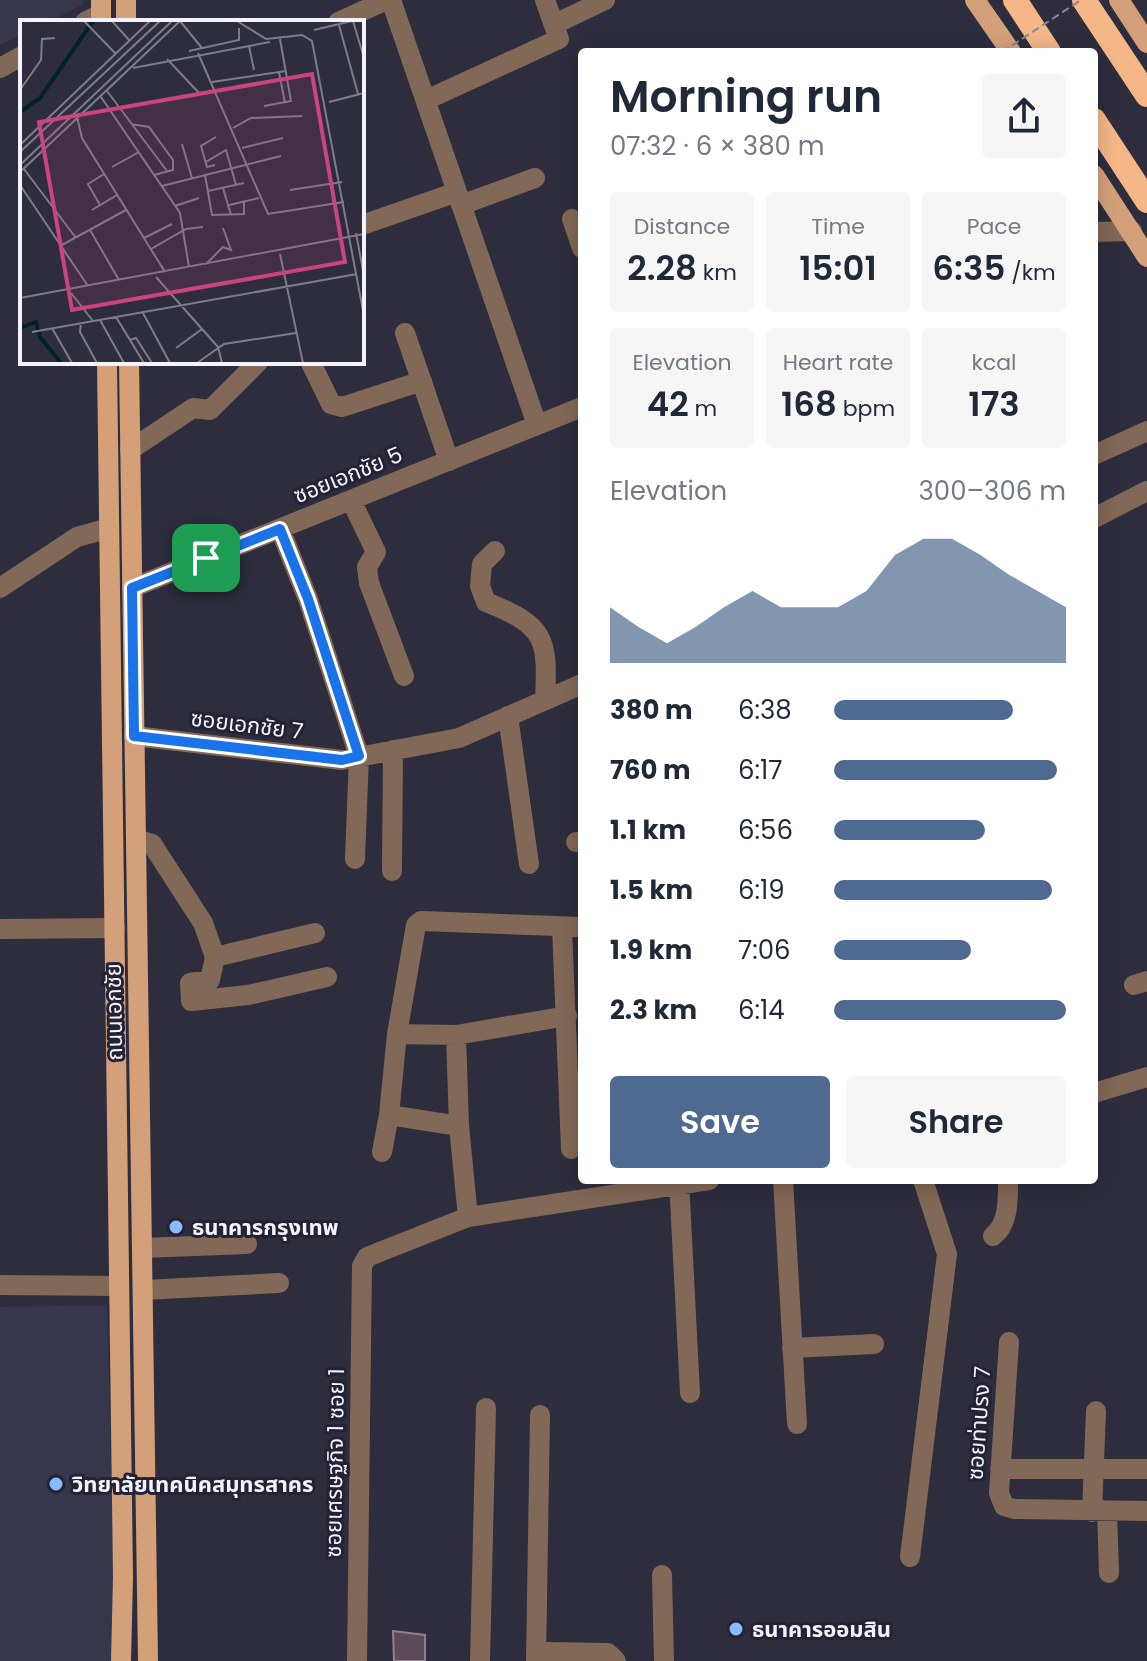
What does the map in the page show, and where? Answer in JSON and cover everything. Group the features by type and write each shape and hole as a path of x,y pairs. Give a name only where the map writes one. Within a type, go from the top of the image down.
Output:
{"highway":[{"path":"1015,0 1046,48"},
{"path":"1082,0 1147,95"},
{"path":"1098,126 1147,201"}],"main road":[{"path":"975,0 1008,48"},
{"path":"1119,0 1147,43"},
{"path":"1098,181 1147,257"},
{"name":"ถนนเอกชัย","path":"107,364 121,1661"},
{"name":"ถนนเอกชัย","path":"129,364 148,1661"}],"street":[{"path":"343,20 389,0 537,425"},
{"path":"426,100 559,39 545,0"},
{"path":"555,24 605,0"},
{"path":"0,68 20,57"},
{"path":"364,224 535,178"},
{"path":"572,219 578,236"},
{"path":"1098,232 1132,231"},
{"path":"405,333 449,461"},
{"path":"130,450 193,408 210,410 256,364"},
{"path":"311,364 331,404 342,407 422,381"},
{"name":"ซอยเอกชัย 5","path":"132,588 578,409"},
{"path":"1098,453 1147,431"},
{"path":"1098,516 1147,491"},
{"path":"351,500 376,552 367,567 369,583 404,676"},
{"path":"0,588 77,537 109,528"},
{"path":"280,529 308,599 359,756 355,859"},
{"path":"495,551 482,564 480,586 486,602 533,626 544,643 545,700"},
{"name":"ซอยเอกชัย 7","path":"134,736 342,760 459,738 578,686"},
{"path":"508,716 529,864"},
{"path":"392,871 393,750"},
{"path":"136,839 152,844 203,923 215,957 210,980 190,983 191,1001 248,995 327,977"},
{"path":"382,1152 397,1034 418,923 572,927 567,1016 575,1098 571,1149"},
{"path":"0,929 115,928"},
{"path":"215,957 315,933"},
{"path":"397,1034 456,1035 567,1016"},
{"path":"456,1035 459,1126 468,1217 667,1184"},
{"path":"1098,1092 1147,1077"},
{"path":"389,1115 459,1126"},
{"path":"679,1184 690,1393"},
{"path":"783,1184 797,1424"},
{"path":"910,1557 947,1254 924,1184"},
{"path":"993,1236 1001,1230 1004,1222 1008,1184"},
{"name":"ซอยเศรษฐกิจ 1 ซอย 1","path":"357,1661 362,1266 376,1252 417,1240 468,1217"},
{"path":"142,1248 247,1244"},
{"path":"143,1290 279,1283"},
{"path":"0,1285 119,1286"},
{"name":"ซอยท่าปรง 7","path":"1009,1342 999,1493 1004,1506 1014,1509 1147,1511"},
{"path":"792,1348 874,1344"},
{"path":"480,1661 486,1408"},
{"path":"1096,1411 1094,1470 1109,1573"},
{"path":"540,1415 542,1656 608,1653 616,1661"},
{"path":"1000,1469 1147,1469"},
{"path":"662,1575 664,1661"}],"path":[{"path":"1008,48 1082,0"}],"shaded area":[{"path":"0,0 83,0 83,5 51,20 20,20 20,35 0,45"},
{"name":"วิทยาลัยเทคนิคสมุทรสาคร","path":"107,1305 116,1661 0,1661 0,1307"}],"building":[{"path":"393,1631 425,1635 425,1661 394,1661"}],"place":[{"name":"ธนาคารกรุงเทพ","path":"176,1227"},
{"name":"วิทยาลัยเทคนิคสมุทรสาคร","path":"56,1484"},
{"name":"ธนาคารออมสิน","path":"736,1629"}],"route":[{"path":"280,529 308,599 359,756 342,760 134,736 132,588 206,558 280,529"}]}
